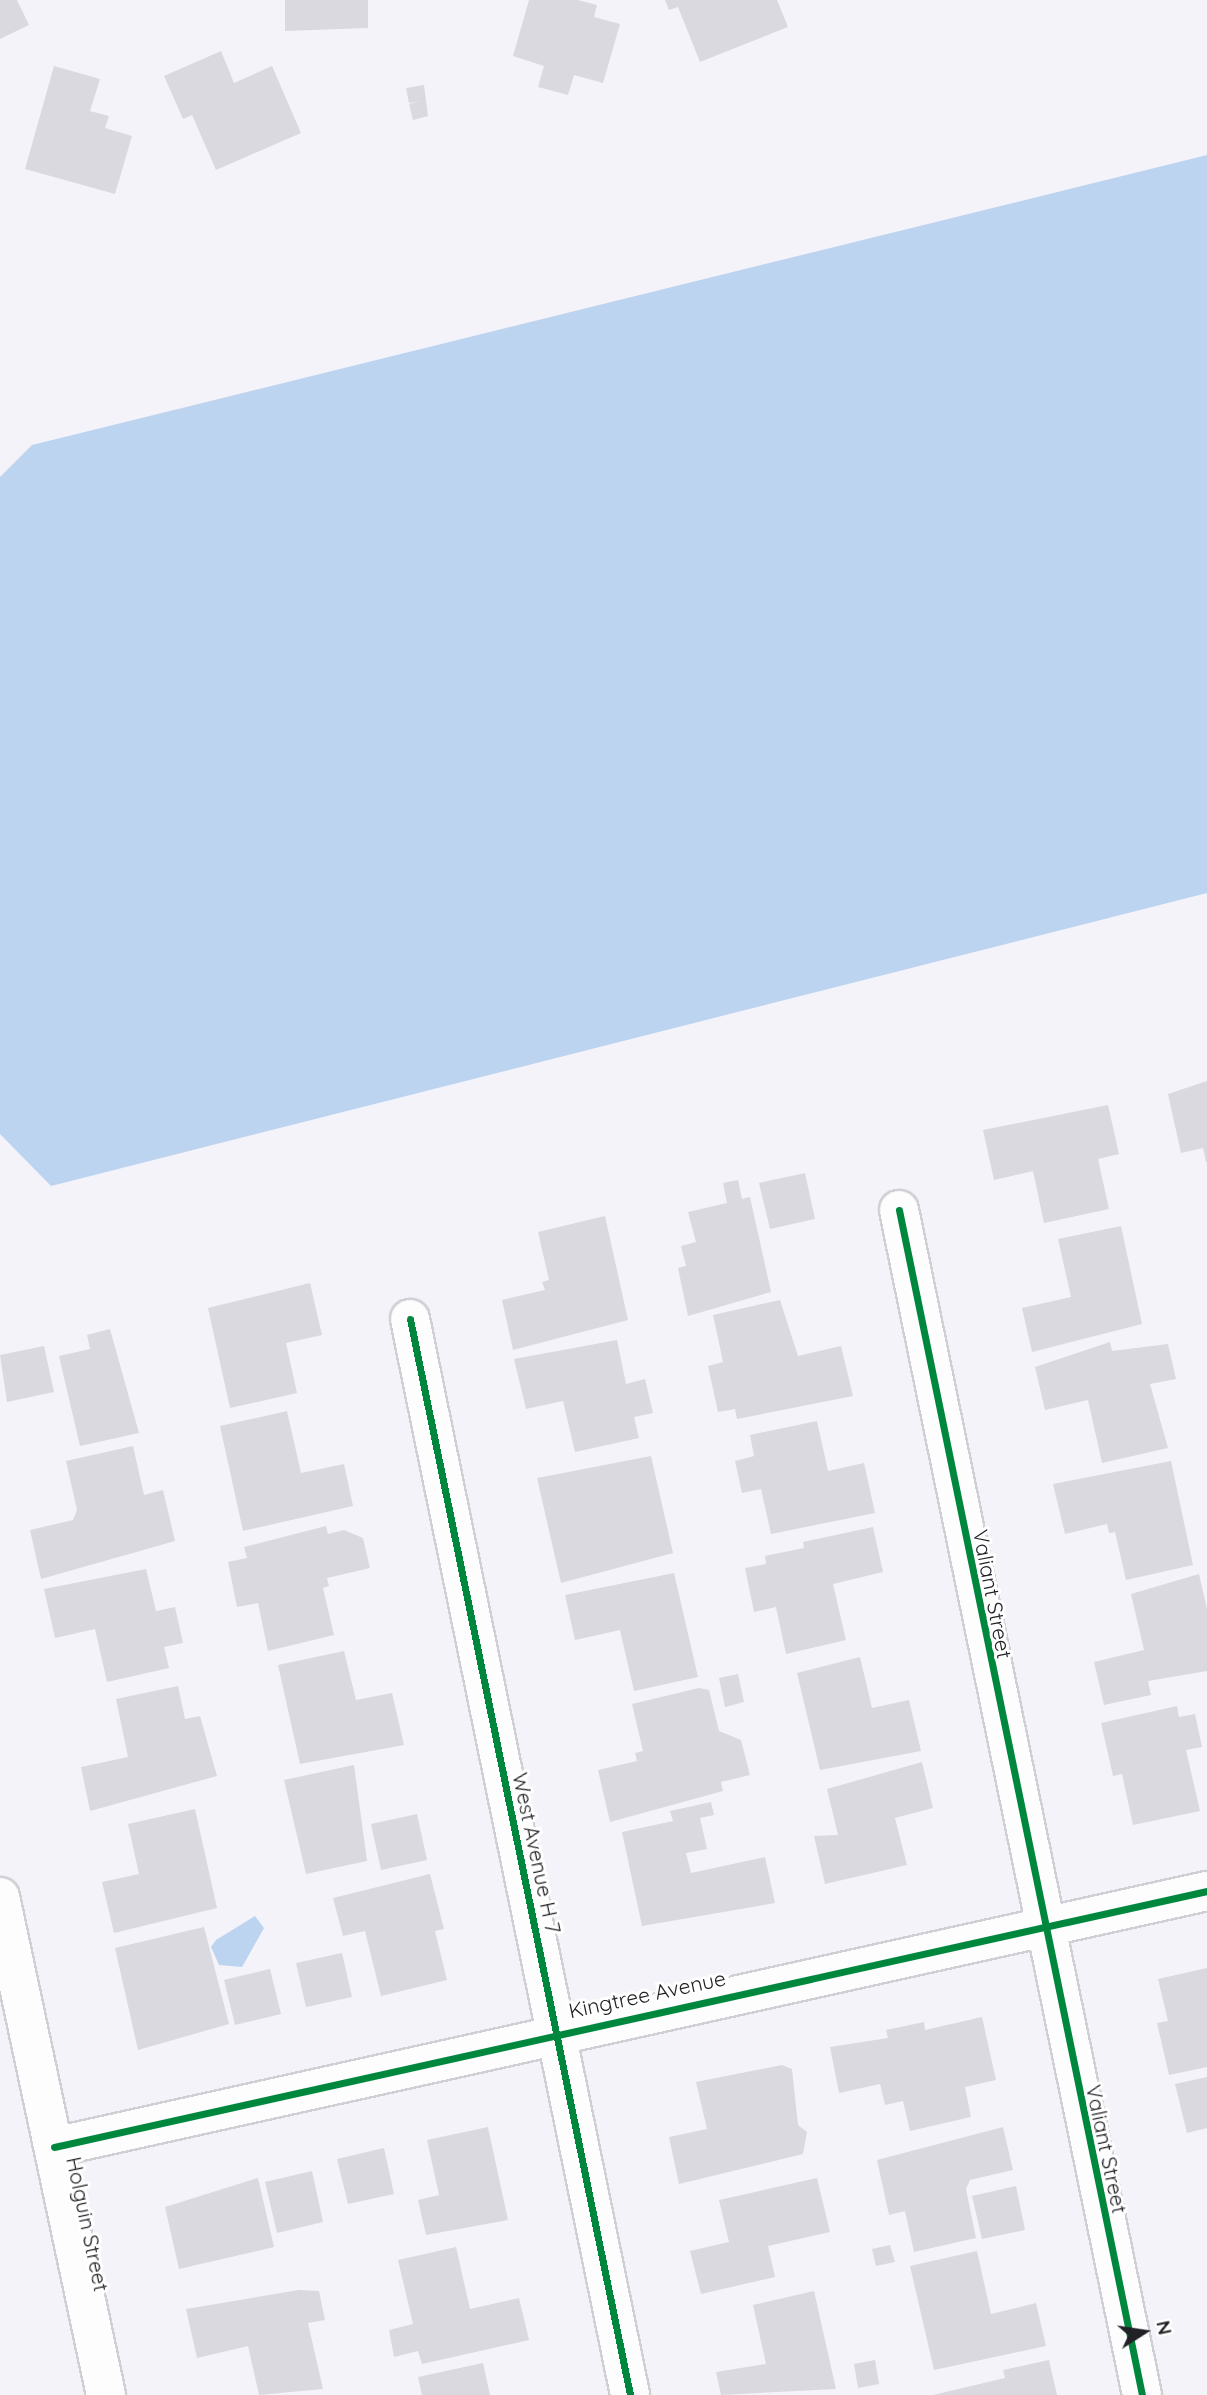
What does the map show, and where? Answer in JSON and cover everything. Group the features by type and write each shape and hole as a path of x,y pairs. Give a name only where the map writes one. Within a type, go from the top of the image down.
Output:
{"street":[{"name":"Valiant Street","path":"899,1210 1042,1928 1142,2395"},
{"name":"West Avenue H 7","path":"410,1318 630,2395"},
{"name":"Kingtree Avenue","path":"54,2147 556,2031 1207,1891"},
{"name":"Holguin Street","path":"0,1897 106,2395"}],"water":[{"path":"1207,155 1207,893 51,1186 0,1134 0,477 32,445"},
{"path":"255,1916 264,1928 242,1967 219,1965 211,1947 216,1940"}],"building":[{"path":"0,0 17,0 29,25 0,39"},
{"path":"285,0 368,0 368,28 285,31"},
{"path":"529,0 578,0 597,5 594,17 620,24 603,83 574,75 568,95 538,87 544,66 513,56"},
{"path":"665,0 777,0 788,27 700,62 678,7 669,10"},
{"path":"221,51 234,83 272,66 301,133 216,170 192,115 183,119 164,76"},
{"path":"54,66 100,79 90,111 109,116 105,128 132,136 115,194 25,169"},
{"path":"424,85 428,116 413,120 409,104 420,101 409,103 406,88"},
{"path":"1207,1081 1206,1162 1203,1148 1181,1153 1168,1094"},
{"path":"1108,1105 1119,1154 1098,1159 1109,1209 1044,1223 1033,1171 994,1180 983,1130"},
{"path":"805,1173 815,1219 770,1229 759,1183"},
{"path":"738,1180 742,1199 750,1197 771,1292 688,1316 678,1268 686,1266 681,1246 696,1242 688,1212 727,1203 723,1183"},
{"path":"605,1216 628,1320 513,1350 502,1300 545,1290 542,1282 549,1280 538,1232"},
{"path":"1121,1226 1142,1324 1032,1352 1022,1308 1071,1297 1058,1239"},
{"path":"310,1283 322,1335 286,1343 297,1393 230,1408 208,1308"},
{"path":"780,1300 798,1356 841,1346 853,1396 737,1419 735,1409 718,1412 708,1366 723,1362 713,1315"},
{"path":"110,1329 139,1433 80,1446 59,1356 90,1349 87,1335"},
{"path":"617,1340 626,1384 645,1379 653,1413 634,1417 639,1438 575,1452 563,1401 526,1409 514,1359"},
{"path":"1110,1342 1112,1351 1168,1344 1176,1379 1150,1384 1168,1448 1102,1463 1088,1400 1045,1410 1035,1367"},
{"path":"44,1346 54,1392 7,1402 0,1355"},
{"path":"287,1411 301,1473 344,1464 353,1506 243,1531 220,1426"},
{"path":"817,1421 828,1471 864,1463 875,1513 771,1534 761,1489 742,1493 735,1461 754,1456 750,1435"},
{"path":"133,1446 144,1495 163,1490 175,1541 41,1579 30,1530 73,1520 77,1510 66,1461"},
{"path":"651,1456 673,1553 561,1583 537,1478"},
{"path":"1171,1461 1193,1565 1126,1580 1115,1532 1109,1533 1107,1524 1065,1534 1053,1484"},
{"path":"326,1526 328,1534 344,1530 363,1538 370,1568 327,1578 329,1586 323,1588 334,1635 268,1651 258,1603 237,1607 228,1562 247,1558 244,1547"},
{"path":"873,1527 883,1572 833,1584 846,1640 786,1654 776,1607 754,1612 745,1568 766,1564 765,1556 804,1548 803,1542"},
{"path":"146,1569 156,1611 175,1607 183,1643 164,1647 169,1668 107,1682 95,1629 55,1638 44,1589"},
{"path":"674,1573 698,1677 634,1691 620,1630 575,1640 565,1595"},
{"path":"1199,1574 1207,1609 1207,1671 1148,1681 1151,1695 1104,1705 1094,1662 1144,1650 1131,1594"},
{"path":"344,1651 356,1700 392,1693 404,1745 300,1764 278,1665"},
{"path":"860,1657 872,1708 909,1700 921,1751 820,1770 797,1673"},
{"path":"738,1674 744,1702 725,1707 719,1678"},
{"path":"178,1686 185,1719 200,1716 217,1776 90,1811 81,1767 128,1757 116,1699"},
{"path":"699,1688 709,1690 719,1731 741,1740 750,1775 721,1782 723,1791 610,1822 598,1770 637,1761 635,1753 643,1751 632,1704"},
{"path":"1177,1706 1179,1717 1195,1714 1202,1747 1186,1750 1200,1811 1133,1825 1122,1774 1113,1776 1101,1723"},
{"path":"922,1762 933,1808 895,1818 907,1865 825,1884 814,1836 838,1835 827,1789"},
{"path":"354,1765 367,1861 306,1874 284,1780"},
{"path":"711,1802 714,1815 700,1818 707,1849 686,1853 691,1873 765,1857 775,1903 642,1926 622,1832 673,1821 670,1811"},
{"path":"195,1809 217,1908 114,1933 102,1882 139,1874 128,1824"},
{"path":"417,1814 427,1860 381,1870 371,1824"},
{"path":"430,1874 444,1929 435,1931 447,1980 381,1996 365,1931 343,1936 333,1898"},
{"path":"204,1927 229,2024 138,2050 115,1948"},
{"path":"342,1953 352,1997 306,2007 296,1963"},
{"path":"1207,1968 1207,2067 1169,2075 1157,2023 1168,2021 1158,1979"},
{"path":"270,1969 281,2014 235,2025 224,1980"},
{"path":"982,2017 996,2080 965,2087 971,2117 910,2131 903,2101 885,2105 880,2084 839,2093 830,2047 888,2038 886,2030 924,2022 925,2030"},
{"path":"782,2065 792,2069 798,2125 807,2132 803,2154 679,2184 669,2137 707,2129 696,2082"},
{"path":"1207,2077 1207,2128 1187,2133 1175,2084"},
{"path":"488,2127 508,2220 426,2235 418,2200 439,2195 427,2140"},
{"path":"1003,2127 1013,2170 970,2180 966,2189 976,2238 914,2252 905,2211 889,2215 877,2160"},
{"path":"384,2148 394,2194 348,2204 337,2159"},
{"path":"312,2171 323,2222 277,2233 265,2182"},
{"path":"258,2178 274,2247 179,2269 165,2207"},
{"path":"817,2178 830,2232 768,2246 775,2277 701,2294 690,2251 729,2242 719,2200"},
{"path":"1016,2186 1025,2230 982,2239 972,2196"},
{"path":"890,2245 895,2262 876,2266 872,2249"},
{"path":"456,2247 470,2309 519,2298 529,2340 422,2364 418,2351 394,2357 389,2330 413,2324 398,2260"},
{"path":"977,2251 991,2314 1036,2303 1046,2346 934,2370 910,2266"},
{"path":"299,2290 319,2291 325,2320 308,2323 323,2389 259,2395 248,2346 197,2358 186,2309"},
{"path":"814,2291 836,2389 721,2395 716,2372 766,2364 753,2305"},
{"path":"875,2360 879,2384 858,2388 854,2364"},
{"path":"1049,2360 1057,2395 933,2395 1005,2378 1003,2370"},
{"path":"483,2363 490,2395 422,2395 418,2377"}],"cycle path":[{"path":"899,1210 1142,2395"},
{"path":"410,1319 630,2395"},
{"path":"54,2147 1207,1891"}]}
